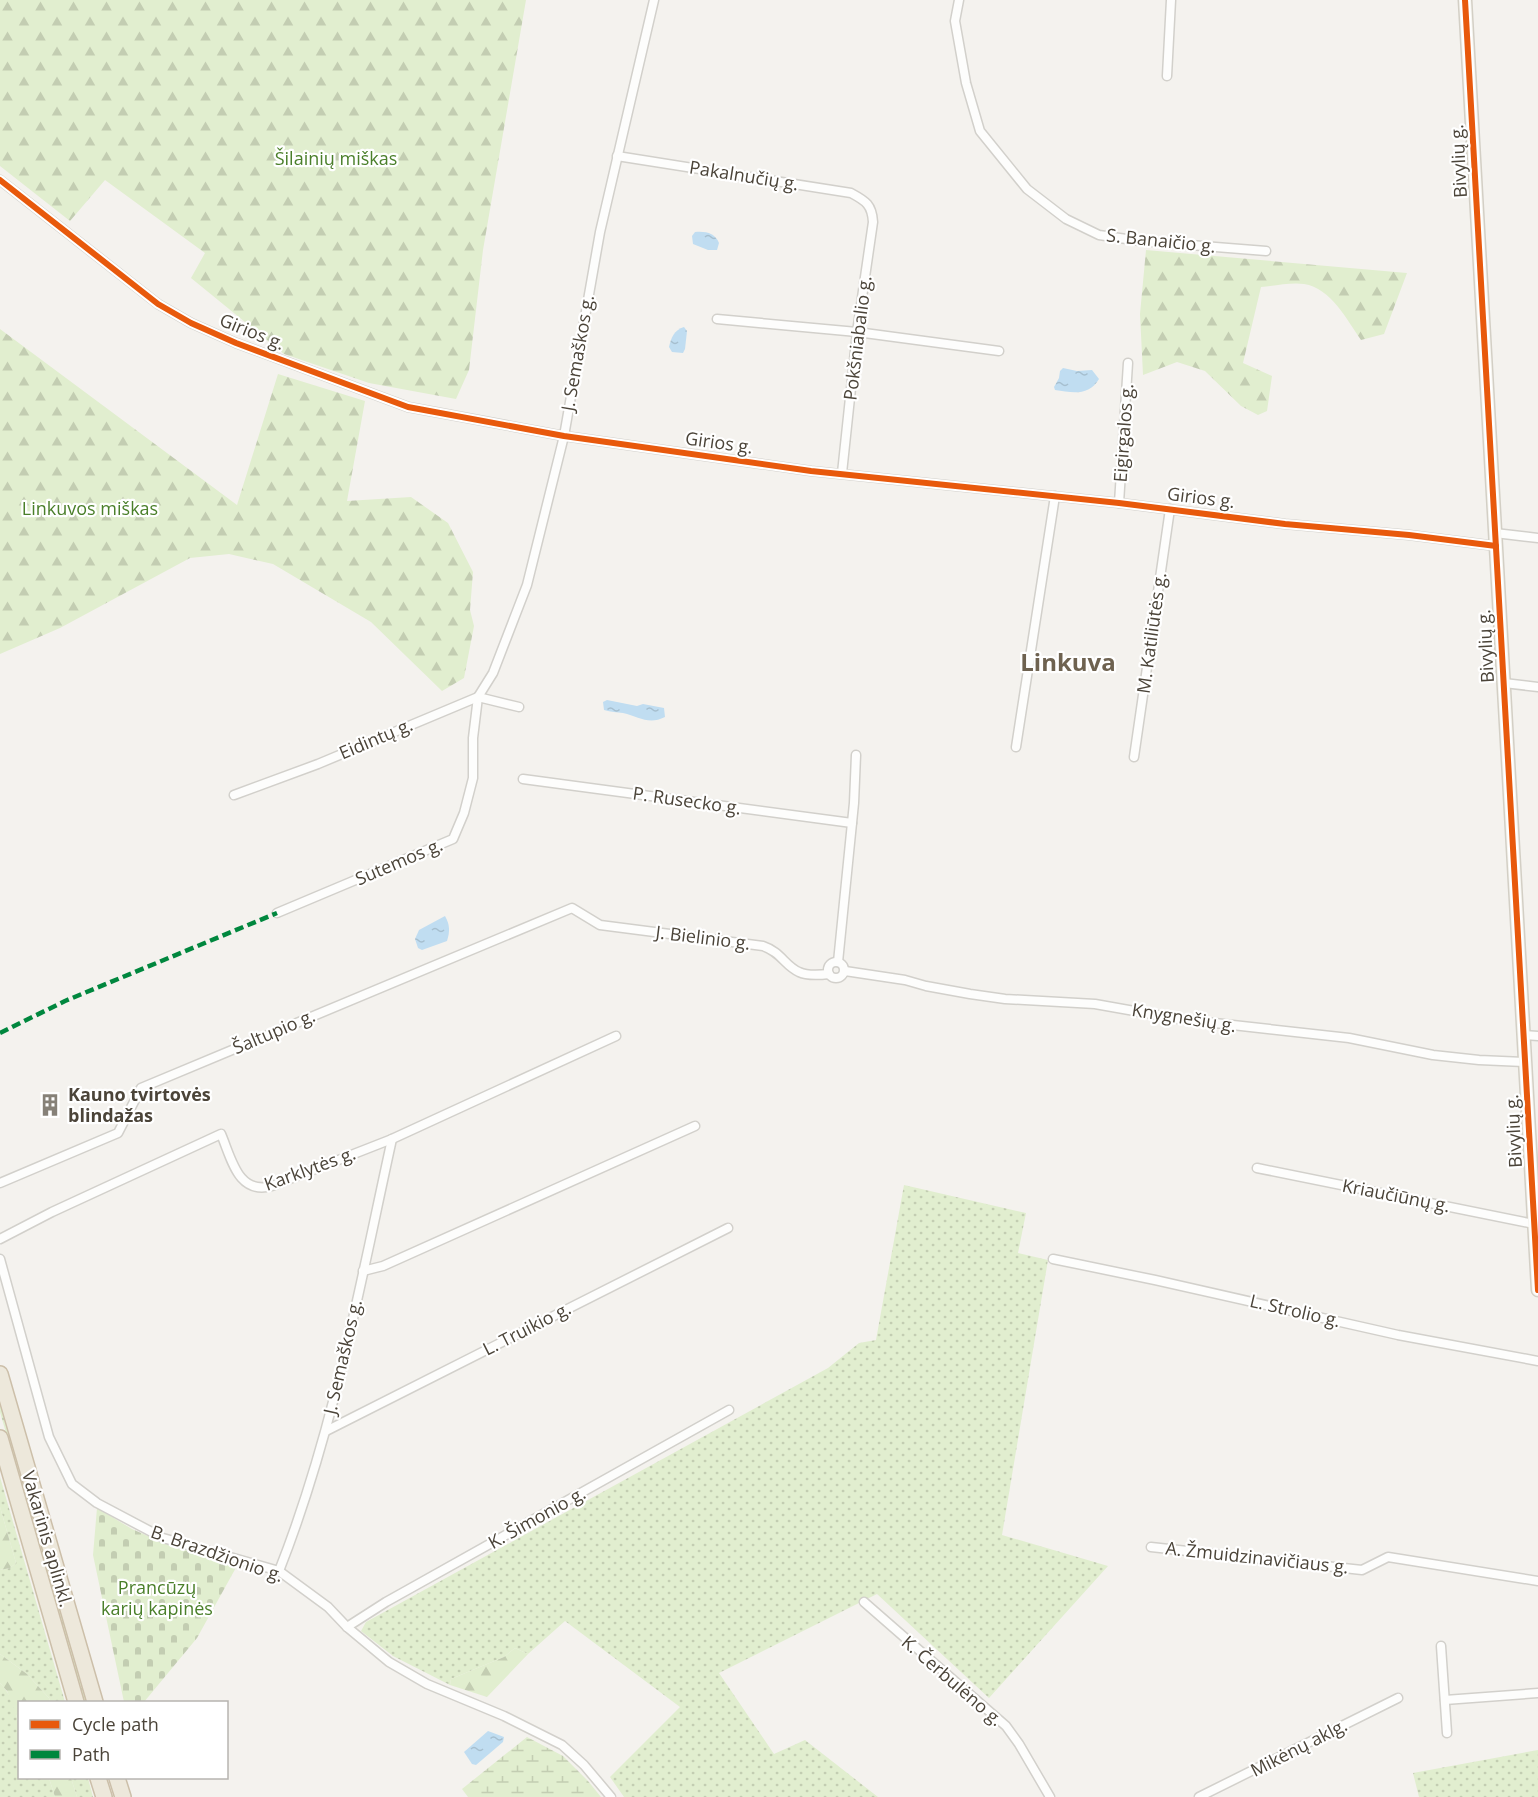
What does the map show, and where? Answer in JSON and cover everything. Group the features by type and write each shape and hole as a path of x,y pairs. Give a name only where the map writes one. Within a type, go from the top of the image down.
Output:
{"highway":[{"name":"Vakarinis aplinkl.","path":"0,1374 94,1701"},
{"name":"Vakarinis aplinkl.","path":"0,1438 76,1701"},
{"path":"98,1779 104,1797"},
{"path":"117,1779 123,1797"}],"street":[{"name":"J. Semaškos g.","path":"478,697 493,673 527,585 564,436 584,315 617,156 654,0"},
{"name":"S. Banaičio g.","path":"959,0 955,21 966,83 980,131 1027,189 1066,219 1099,235 1140,241 1266,251"},
{"path":"1167,76 1171,0"},
{"name":"Bivylių g.","path":"1465,0 1538,1290"},
{"name":"Pakalnučių g.","path":"617,156 851,193 869,203"},
{"name":"Girios g.","path":"0,180 158,304 191,323 227,339 408,407 564,436 811,471 1495,540 1538,538"},
{"name":"Pokšniabalio g.","path":"842,473 857,332 873,222 873,212 869,203"},
{"path":"717,320 857,332 999,351"},
{"name":"Eigirgalos g.","path":"1119,503 1128,363"},
{"path":"1016,747 1055,496"},
{"name":"M. Katiliūtės g.","path":"1134,757 1170,509"},
{"path":"1504,683 1538,687"},
{"path":"478,697 519,707"},
{"name":"Eidintų g.","path":"234,795 318,764 478,697"},
{"name":"Sutemos g.","path":"277,913 453,839 464,813 472,778 473,738 478,697"},
{"path":"838,962 852,823 856,755"},
{"name":"P. Rusecko g.","path":"523,779 852,823"},
{"name":"J. Bielinio g.","path":"572,908 600,925 763,946 773,949 799,972 829,974"},
{"name":"Šaltupio g.","path":"0,1183 118,1133 141,1088 572,908"},
{"path":"829,974 828,966 834,962 843,965 845,971"},
{"name":"Knygnešių g.","path":"829,974 836,978 842,976 845,971 1005,999 1095,1004 1179,1019 1349,1038 1433,1055 1524,1062"},
{"path":"1523,1035 1538,1036"},
{"name":"Karklytės g.","path":"0,1239 52,1212 221,1134 239,1176 248,1185 260,1189 392,1138 616,1036"},
{"path":"363,1271 383,1266 695,1126"},
{"name":"J. Semaškos g.","path":"279,1571 299,1521 326,1431 392,1138"},
{"name":"Kriaučiūnų g.","path":"1257,1167 1534,1224"},
{"name":"L. Truikio g.","path":"326,1431 728,1228"},
{"name":"B. Brazdžionio g.","path":"0,1259 49,1437 72,1484 97,1503 163,1538 279,1571 328,1607 347,1627 389,1662 450,1694 504,1716 562,1745 584,1765 611,1797"},
{"name":"L. Strolio g.","path":"1053,1259 1398,1335 1538,1361"},
{"name":"K. Šimonio g.","path":"347,1627 386,1602 729,1410"},
{"name":"A. Žmuidzinavičiaus g.","path":"1150,1547 1362,1570 1388,1557 1538,1581"},
{"name":"K. Čerbulėno g.","path":"864,1602 1006,1726 1050,1797"},
{"path":"1441,1646 1447,1733"},
{"path":"1444,1700 1538,1693"},
{"name":"Mikėnų aklg.","path":"1199,1797 1398,1698"}],"green space":[{"name":"Šilainių miškas","path":"0,0 526,0 483,250 469,370 456,399 369,383 284,354 191,278 205,253 105,180 70,221 0,166"},
{"path":"1146,250 1407,273 1384,334 1361,340 1330,298 1314,287 1294,283 1261,287 1243,363 1272,376 1267,411 1258,415 1241,406 1205,371 1177,362 1143,375 1140,314"},
{"name":"Linkuvos miškas","path":"0,329 237,505 278,374 365,401 347,501 411,497 448,523 473,572 470,610 474,626 464,678 442,691 371,622 273,564 229,554 190,558 60,628 0,654"},
{"path":"904,1185 1026,1213 1018,1253 1048,1260 1002,1535 1108,1566 989,1698 877,1594 719,1673 774,1754 805,1740 878,1797 624,1797 610,1777 680,1707 565,1621 528,1654 515,1648 504,1657 451,1679 450,1685 393,1656 361,1631 366,1622 828,1368 859,1343 876,1340"},
{"path":"0,1392 89,1701 83,1701 0,1412"},
{"path":"0,1477 65,1701 50,1701 27,1674 0,1654 0,1570 10,1568 16,1563 0,1507"},
{"path":"0,1507 16,1563 10,1568 0,1570"},
{"name":"Prancūzų karių kapinės","path":"97,1508 132,1529 166,1544 238,1564 197,1638 145,1701 124,1701 93,1555"},
{"path":"515,1648 528,1654 487,1697 450,1685 451,1679 504,1657"},
{"path":"0,1654 27,1674 50,1701 18,1701 18,1719 7,1691 0,1683"},
{"path":"0,1683 8,1693 17,1716 18,1779 49,1779 55,1797 0,1797"},
{"path":"527,1737 563,1756 601,1797 468,1797 462,1789"},
{"path":"1538,1750 1538,1797 1419,1797 1413,1773"},
{"path":"49,1779 71,1779 77,1797 55,1797"},
{"path":"71,1779 88,1779 93,1797 77,1797"}],"water":[{"path":"695,232 706,232 713,235 719,243 717,250 708,250 693,244 692,236"},
{"path":"684,327 687,331 685,349 683,353 672,352 669,347 672,338 675,332"},
{"path":"1063,368 1077,371 1092,370 1099,379 1085,391 1055,390 1054,387"},
{"path":"607,700 664,708 665,717 649,720 604,710 603,702"},
{"path":"445,916 449,928 447,941 422,950 418,948 415,939 419,930"},
{"path":"488,1731 504,1737 503,1742 476,1765 472,1764 464,1752"}],"marked path":[{"path":"0,1033 65,1001 277,913"}],"cycle path":[{"path":"1465,0 1538,1290"},
{"path":"0,180 158,304 191,323 236,343 408,407 564,436 811,471 1496,546"}],"place":[{"name":"Kauno tvirtovės blindažas","path":"50,1105"}],"district":[{"name":"Linkuva","path":"1068,663"}]}
